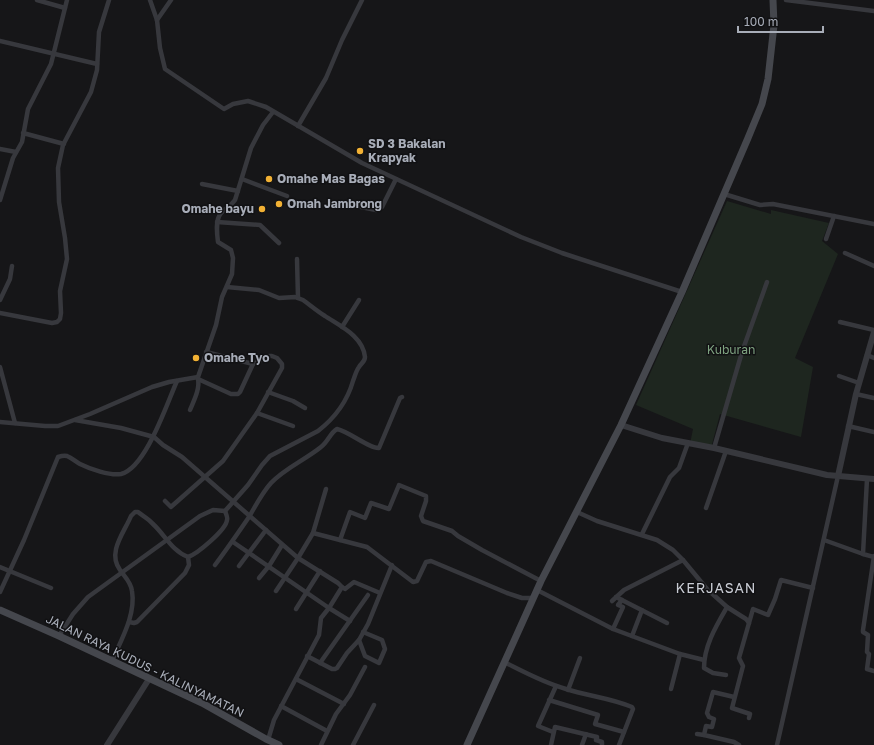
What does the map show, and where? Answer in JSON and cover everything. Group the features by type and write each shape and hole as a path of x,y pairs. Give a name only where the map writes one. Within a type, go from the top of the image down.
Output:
{"main road":[{"path":"467,745 541,581 621,425 682,292 748,138 765,94 772,52 774,25 773,0"},
{"name":"JALAN RAYA KUDUS - KALINYAMATAN","path":"0,610 60,636 208,707 274,743"}],"street":[{"path":"37,0 65,8"},
{"path":"0,200 2,187 16,152 22,142 28,109 51,64 67,0"},
{"path":"0,313 52,323 57,322 60,319 60,291 67,259 59,195 58,168 64,144 91,92 97,64 99,32 109,0"},
{"path":"150,0 157,20 160,48 165,69 224,109 239,102 248,101 266,107 340,151 396,179 521,237 562,253 682,292"},
{"path":"157,20 171,0"},
{"path":"298,126 326,78 342,40 362,0"},
{"path":"786,0 874,11"},
{"path":"0,41 97,64"},
{"path":"190,410 196,394 198,378 218,318 222,297 232,274 232,253 231,250 218,242 217,222 220,213 233,204 251,148 263,125 273,112"},
{"path":"23,133 64,144"},
{"path":"0,149 16,152"},
{"path":"242,179 287,196"},
{"path":"361,207 376,210 382,207 396,179"},
{"path":"202,184 238,190"},
{"path":"724,194 760,205 773,204 874,224"},
{"path":"826,239 834,216"},
{"path":"217,222 260,225 279,243"},
{"path":"845,253 874,266"},
{"path":"297,260 298,298"},
{"path":"0,300 10,278 12,266"},
{"path":"714,448 742,352 767,282"},
{"path":"225,511 248,485 270,456 318,430 333,419 344,403 358,369 365,357 362,346 349,332 298,298 279,298 259,290 227,287"},
{"path":"342,327 358,300"},
{"path":"777,745 824,540 848,426 874,331 840,322"},
{"path":"165,501 172,506 223,461 257,413 282,368 281,361 277,358 269,356 252,364 206,352"},
{"path":"867,355 874,358"},
{"path":"0,422 54,426 74,420 152,387 198,378 231,394 238,394 252,364"},
{"path":"0,367 15,423"},
{"path":"839,376 859,383"},
{"path":"0,592 58,457 66,456 103,473 122,474 137,463 154,437 177,381"},
{"path":"268,392 293,401 305,408"},
{"path":"856,394 874,398"},
{"path":"215,565 232,542 262,495 283,471 310,456 324,445 336,430 339,429 359,438 370,446 377,449 380,448 400,398 402,397"},
{"path":"257,413 293,426"},
{"path":"74,420 127,429 154,437 163,445 189,462 298,558 320,571 345,589 354,582 380,593"},
{"path":"621,425 662,438 714,448 778,464 838,476 871,479 863,554"},
{"path":"848,426 874,432"},
{"path":"642,534 670,477 679,468 688,443"},
{"path":"706,508 726,451"},
{"path":"340,540 350,512 365,518 371,503 389,509 399,485 426,496 426,501 421,516 423,521 452,531 482,550 541,581"},
{"path":"276,591 313,533 326,489"},
{"path":"60,636 73,614 88,597 200,516 213,510 225,511"},
{"path":"188,557 207,544 225,525 227,518 225,511"},
{"path":"112,661 129,622 132,603 130,583 116,565 116,546 135,512 138,512 153,524 167,541 179,552 188,557"},
{"path":"577,512 593,520 622,530 642,534 657,540 673,550 702,584 727,607 746,619 749,623"},
{"path":"239,566 266,530"},
{"path":"313,533 367,547 415,583 426,562 431,561 507,593 522,598 533,598"},
{"path":"824,540 874,557 863,630 863,632 868,635 867,652 869,654 867,669 874,671"},
{"path":"232,542 285,576 306,593 318,599 350,621"},
{"path":"259,578 269,566 282,545"},
{"path":"129,622 137,622 177,582 185,573 189,565 188,557"},
{"path":"667,623 622,600 614,599 629,587 683,560"},
{"path":"307,656 335,669 359,640 392,565"},
{"path":"0,567 51,588"},
{"path":"296,609 320,571"},
{"path":"749,718 750,714 732,708 743,666 739,658 753,609 768,615 775,599 780,580 813,588"},
{"path":"274,743 274,720 319,635 321,618 342,587"},
{"path":"537,590 613,629 680,654 704,660"},
{"path":"320,663 368,595"},
{"path":"613,629 623,608 618,605 622,600"},
{"path":"726,675 713,673 704,668 704,660 713,632 727,607"},
{"path":"632,636 642,610"},
{"path":"359,640 365,656 379,663 385,649 382,640 363,632"},
{"path":"671,689 680,654"},
{"path":"568,690 580,658"},
{"path":"504,662 539,680 556,686 601,697 632,707 633,709 619,745"},
{"path":"321,745 336,714 350,695 365,667"},
{"path":"107,745 149,679"},
{"path":"296,679 344,704"},
{"path":"554,732 538,726 556,686"},
{"path":"704,735 706,726 712,727 714,719 709,717 707,712 713,692 734,697"},
{"path":"549,700 598,715 595,724 624,732"},
{"path":"353,745 374,705"},
{"path":"281,706 327,731"},
{"path":"551,745 555,727 597,737 596,740 602,742 602,745"},
{"path":"582,745 586,734"},
{"path":"696,734 734,742 739,745"}],"green space":[{"name":"Kuburan","path":"727,201 771,214 771,210 829,223 822,241 838,254 795,358 813,367 801,437 720,414 711,448 690,444 693,429 636,405"}],"place":[{"name":"SD 3 Bakalan Krapyak","path":"360,151"},
{"name":"Omahe Mas Bagas","path":"269,179"},
{"name":"Omah Jambrong","path":"279,204"},
{"name":"Omahe bayu","path":"262,209"},
{"name":"Omahe Tyo","path":"196,358"}],"district":[{"name":"KERJASAN","path":"716,588"}]}
